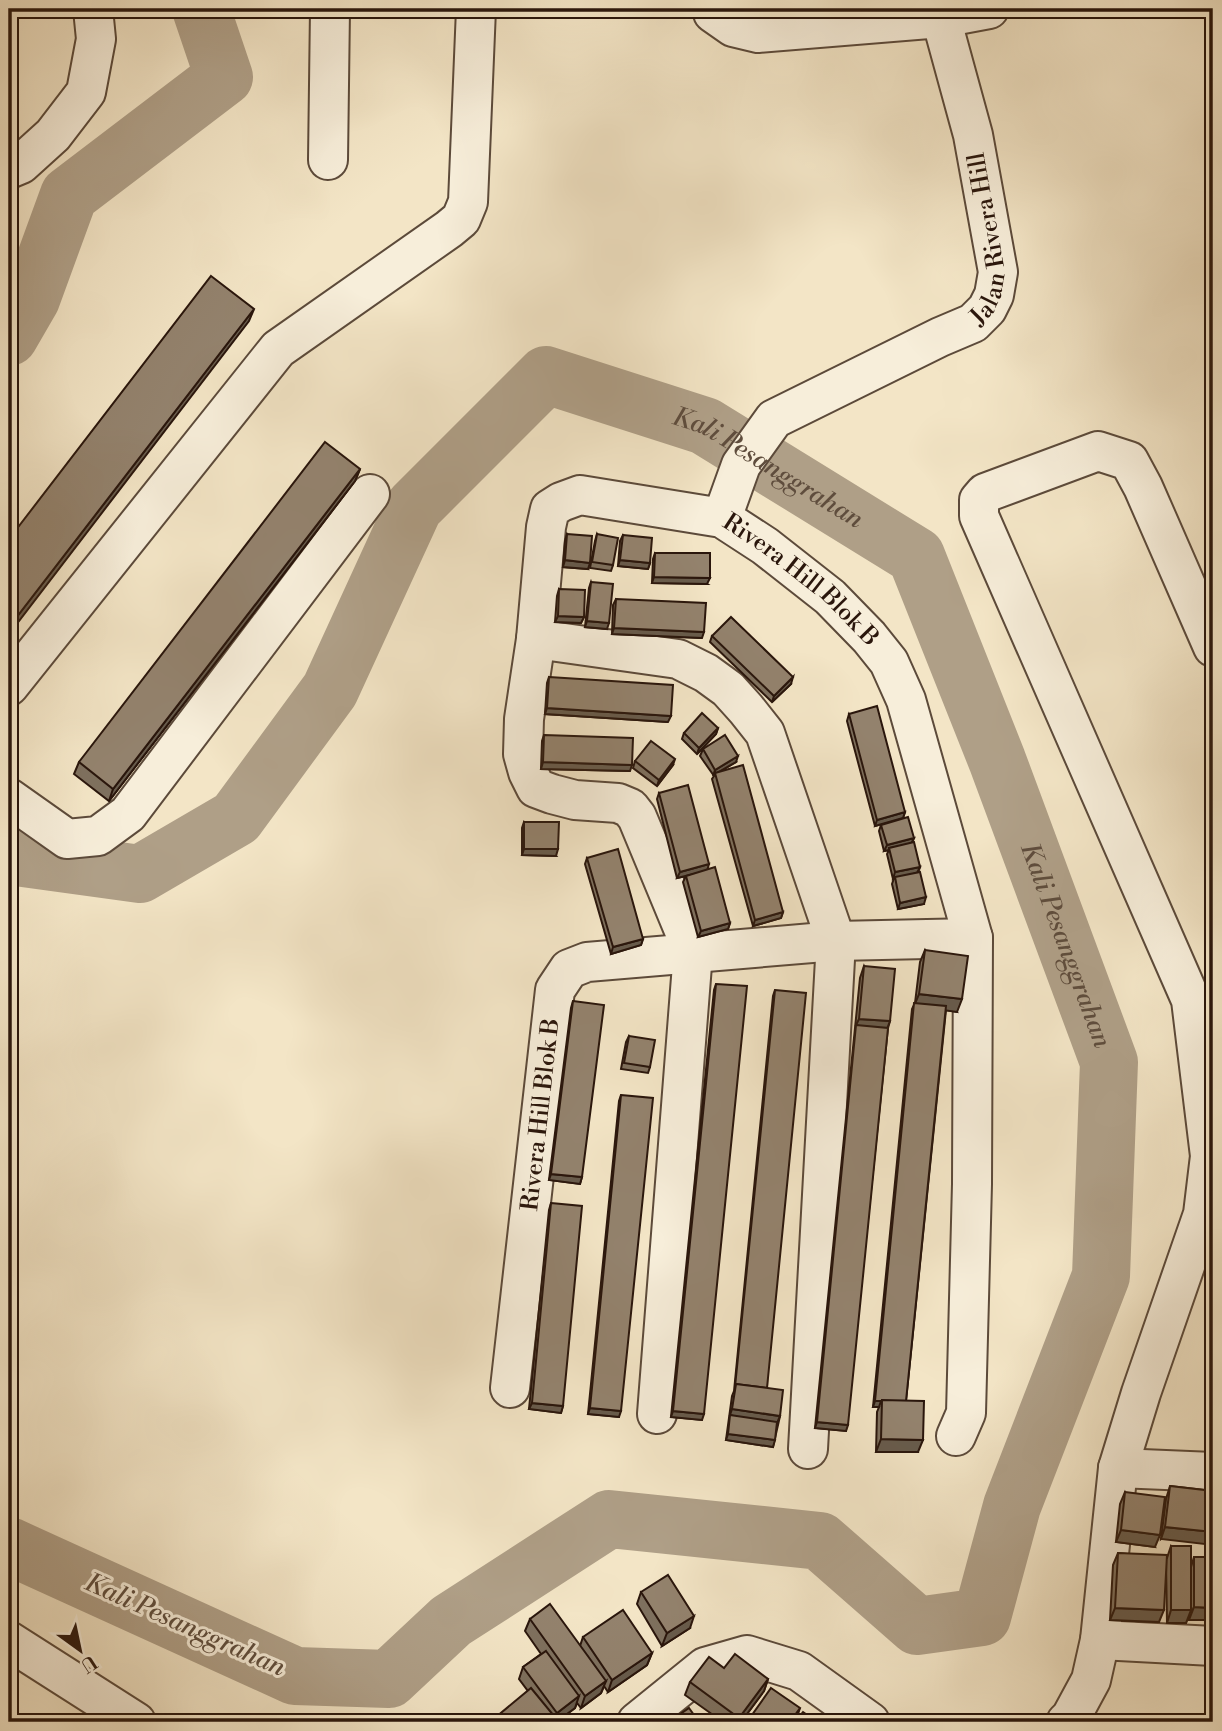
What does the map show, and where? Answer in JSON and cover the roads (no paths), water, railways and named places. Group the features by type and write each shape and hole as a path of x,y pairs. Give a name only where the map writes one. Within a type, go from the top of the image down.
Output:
{"street":[{"path":"9,169 21,164 53,135 86,92 96,39 93,9"},
{"path":"328,160 330,9"},
{"path":"9,686 278,349 461,219 468,202 476,9"},
{"path":"712,9 713,13 733,27 758,33 941,18 989,9"},
{"name":"Jalan Rivera Hill","path":"722,518 741,465 774,419 973,323 987,309 994,295 998,272 973,135 941,18"},
{"path":"1066,1722 1091,1680 1100,1640 1118,1468 1203,1214 1212,1156 1202,996 979,516 979,500 985,493 1098,451 1129,461 1143,487 1213,648"},
{"path":"9,799 67,839 98,836 128,814 370,494"},
{"name":"Rivera Hill Blok B","path":"657,1414 693,953 637,817 630,808 618,803 575,800 536,788 523,754 524,719 536,639 546,527 550,509 580,495 722,518 765,546 830,597 869,636 888,662 906,701 973,937 972,1184 967,1413 956,1436"},
{"path":"536,639 678,659 706,673 728,689 765,733 836,941 808,1449"},
{"name":"Rivera Hill Blok B","path":"510,1388 555,990 569,969 587,962 836,941 973,937"},
{"path":"1118,1468 1213,1472"},
{"path":"1100,1640 1213,1646"},
{"path":"9,1641 136,1722"},
{"path":"636,1722 705,1667 747,1655 799,1671 870,1722"}],"waterway":[{"name":"Kali Pesanggrahan","path":"9,337 31,299 69,195 224,77 201,9"},
{"name":"Kali Pesanggrahan","path":"9,856 140,874 236,818 330,690 414,507 546,375 705,426 916,556 997,760 1109,1062 1101,1276 1012,1506 982,1617 917,1626 820,1541 609,1519 451,1621 389,1679 295,1676 9,1546"}]}
